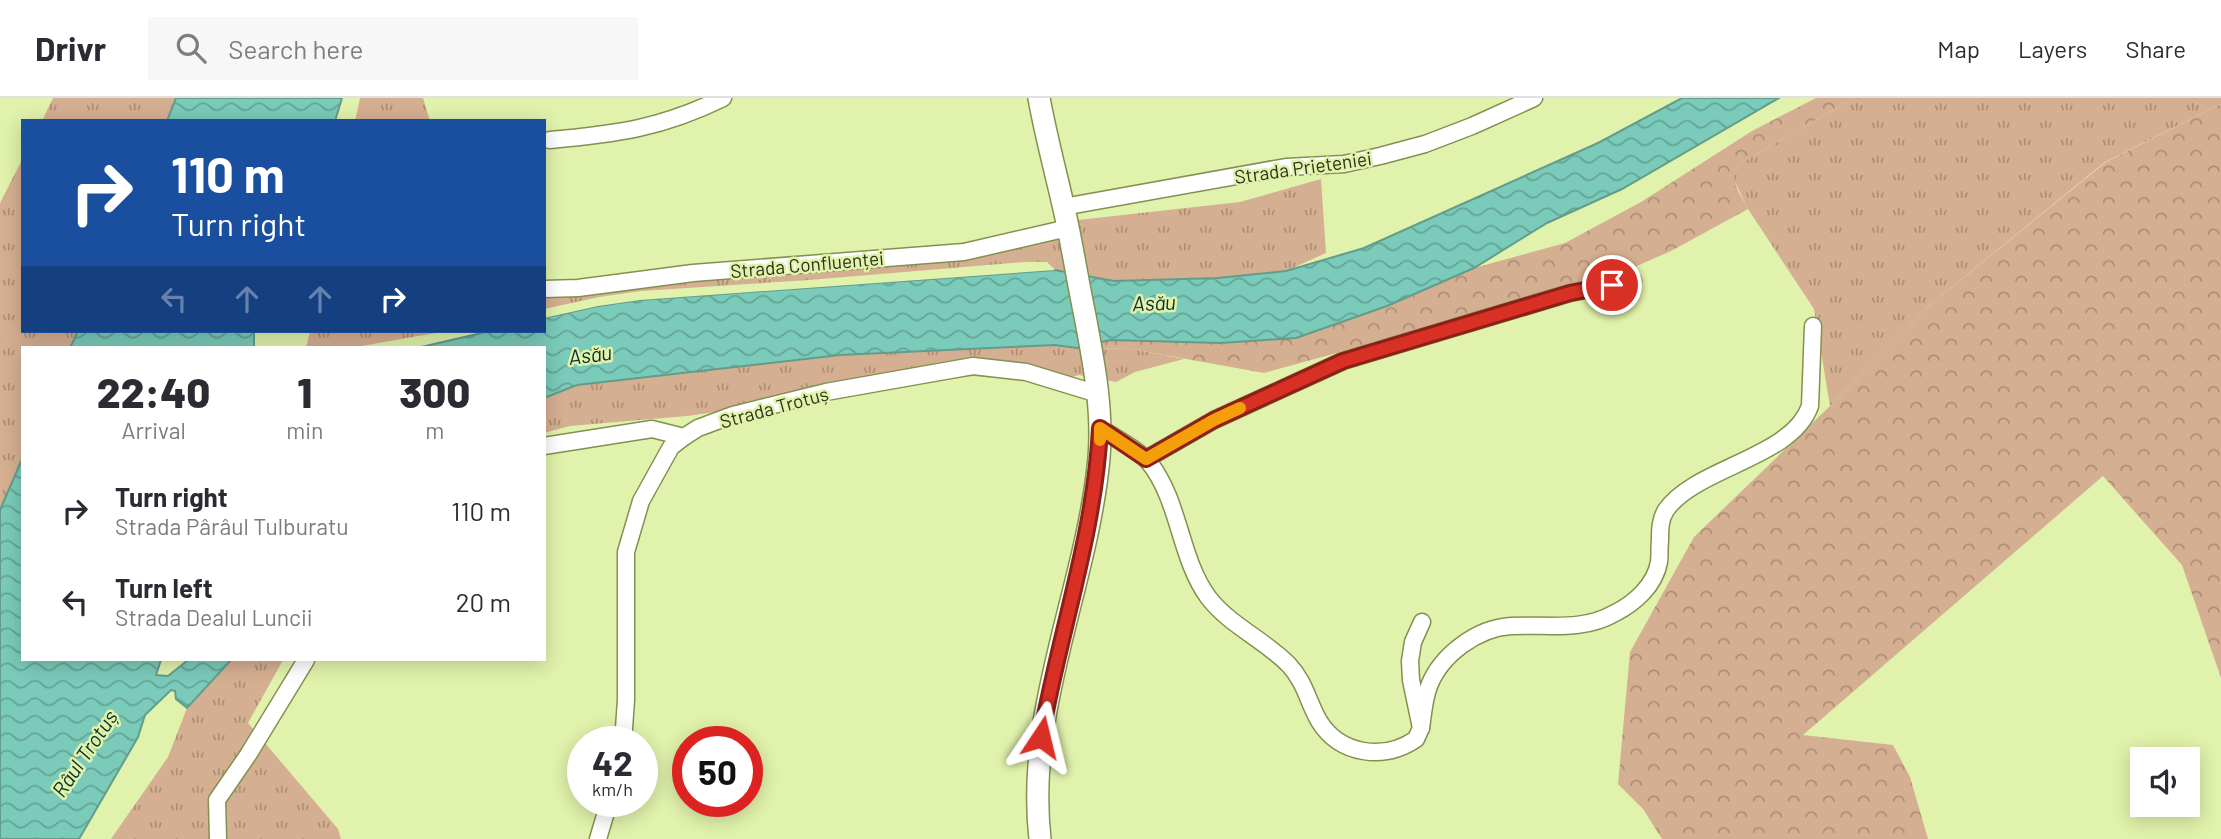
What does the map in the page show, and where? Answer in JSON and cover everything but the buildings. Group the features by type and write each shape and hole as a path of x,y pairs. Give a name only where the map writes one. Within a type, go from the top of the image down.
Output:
{"main road":[{"path":"1039,98 1093,359 1100,428 1092,508 1041,737 1038,772 1040,839"}],"street":[{"path":"550,141 630,131 690,114 723,98"},
{"name":"Strada Prieteniei","path":"1063,207 1286,167 1344,164 1380,156 1425,144 1534,98"},
{"name":"Strada Confluenței","path":"546,289 578,288 693,273 964,252 1068,228"},
{"path":"1146,459 1214,420 1343,361 1570,293 1633,281"},
{"path":"1100,428 1146,459 1154,471 1171,504 1193,567 1207,596 1227,617 1273,650 1290,666 1306,689 1318,719 1337,741 1351,748 1379,753 1395,750 1416,739 1421,728 1429,687 1437,670 1452,653 1468,641 1507,626 1573,626 1594,622 1614,614 1645,591 1659,563 1661,525 1664,513 1672,503 1701,482 1752,457 1781,439 1806,418 1810,406 1813,326"},
{"name":"Strada Trotuș","path":"624,726 625,575 630,534 641,501 660,464 671,447 684,437 698,428 733,415 826,392 973,366 1026,372 1098,394"},
{"path":"546,446 652,429 684,437"},
{"path":"1421,728 1410,661 1413,642 1422,622"},
{"path":"218,839 217,800 305,661"},
{"path":"598,839 605,817"}],"green space":[{"path":"53,98 176,98 168,119 43,119"},
{"path":"360,98 423,98 429,119 355,119"},
{"path":"1816,98 1854,98 1739,164 1734,175 1735,181 1748,209 1671,251 1607,279 1264,373 1131,349 1077,348 1110,340 1221,343 1296,338 1387,306 1474,268 1565,243 1641,202 1752,131"},
{"path":"1854,98 2221,98 2221,104 2105,162 1931,304 1830,406 1814,309 1748,209 1733,178 1733,171 1739,164"},
{"path":"2221,104 2221,678 2182,565 2103,476 1803,735 1893,745 1910,777 1928,839 1662,839 1643,809 1618,784 1630,652 1694,537 1931,304 2106,162"},
{"path":"21,162 21,333 77,333 71,346 21,346 21,462 0,510 0,203"},
{"path":"1321,179 1326,253 1286,271 1218,278 1114,281 1055,270 1047,262 1024,262 641,291 546,309 546,281 958,244 1060,222 1240,202"},
{"path":"310,333 436,333 361,346 306,346"},
{"path":"1055,345 1131,349 1184,359 1135,372 1116,382 1079,375 1051,383 974,376 687,416 570,426 546,432 546,397 577,385 840,355"},
{"path":"230,661 282,661 248,723 338,829 341,839 111,839 168,757 187,708"}],"water":[{"path":"176,98 342,98 336,119 168,119"},
{"name":"Asău","path":"1682,98 1779,98 1622,189 1547,223 1474,268 1387,306 1296,338 1221,343 1110,340 1077,348 1055,345 840,355 577,385 546,397 546,346 426,346 481,333 546,333 546,318 640,300 1055,270 1114,281 1218,278 1286,271 1364,248 1598,143"},
{"path":"77,333 254,333 254,346 71,346"},
{"name":"Râul Trotuș","path":"21,462 21,661 161,661 156,675 168,676 187,661 230,661 187,708 176,699 175,691 171,690 145,715 138,737 79,839 0,839 0,510"}],"pier":[{"path":"1052,267 1055,270 640,300 546,318 546,314 639,297"}],"slow traffic":[{"path":"1100,440 1100,428 1146,459 1240,408"}],"route":[{"path":"1041,737 1092,508 1100,428 1146,459 1214,420 1343,361 1570,293 1612,285"}]}
